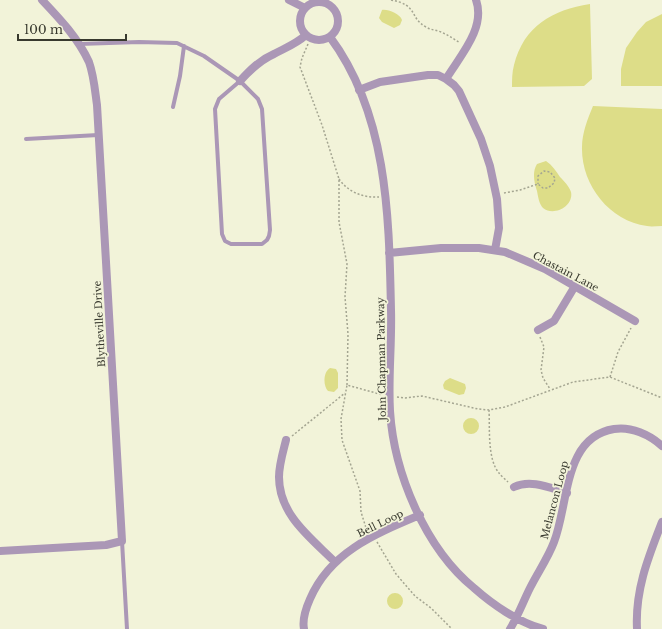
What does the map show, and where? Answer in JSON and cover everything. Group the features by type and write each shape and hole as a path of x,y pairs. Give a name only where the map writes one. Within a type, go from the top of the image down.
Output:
{"street":[{"name":"Blytheville Drive","path":"42,0 79,44 89,63 94,80 122,541"},
{"path":"289,0 305,8"},
{"path":"446,79 474,34 478,24 479,13 476,0"},
{"path":"316,2 327,2 335,11 338,18 338,25 335,32 330,37 320,40 308,37 302,30 300,16 305,8 310,4 316,2"},
{"path":"240,81 252,68 273,54 308,37"},
{"name":"John Chapman Parkway","path":"330,37 345,58 359,90 376,138 382,164 389,253 391,312 390,396 393,439 405,482 434,544 463,579 488,600 517,618 542,629"},
{"path":"359,90 380,82 428,75 438,75 454,85 459,91 481,139 490,166 496,194 499,228 495,250"},
{"name":"Chastain Lane","path":"389,253 442,248 480,248 505,252 544,269 634,321"},
{"path":"538,330 554,321 575,286"},
{"name":"Melancon Loop","path":"517,618 530,588 554,542 559,527 573,465 585,443 596,435 607,430 620,428 631,429 654,439 662,446"},
{"path":"286,440 280,465 279,477 281,492 287,511 294,522 335,562"},
{"path":"514,487 520,484 529,483 567,493"},
{"name":"Bell Loop","path":"304,629 304,616 312,593 320,579 335,562 372,536 420,515"},
{"path":"636,629 636,614 640,584 661,527"},
{"path":"0,551 106,546 122,541"},
{"path":"510,629 517,618"}],"lane":[{"path":"79,44 139,42 177,43 204,56 240,81 258,99 262,109 270,230 267,240 262,244 231,244 225,241 222,234 215,109 219,99 240,81"},
{"path":"173,107 180,76 184,46"},
{"path":"26,139 98,135"},
{"path":"122,541 127,629"}],"path":[{"path":"391,0 405,4 412,9 420,22 426,27 440,32 466,47"},
{"path":"308,37 300,67 322,125 339,179 339,222 347,264 345,297 348,334 347,385 341,419 342,440 360,491 361,512 372,536 396,574 415,596 431,608 452,629"},
{"path":"544,171 550,172 555,178 554,183 548,188 543,188 538,184 538,176 544,171"},
{"path":"339,179 343,184 367,198 385,197"},
{"path":"496,194 520,190 538,184"},
{"path":"610,377 618,352 634,321"},
{"path":"538,330 544,347 540,365 542,374 550,389"},
{"path":"347,385 390,396 405,398 422,396 478,409 489,410 505,407 550,389 580,380 610,377 662,398"},
{"path":"286,440 346,392"},
{"path":"489,410 493,463 498,473 514,487"}],"shaded area":[{"path":"590,4 592,79 584,86 512,87 513,68 519,51 532,30 552,16 576,7"},
{"path":"382,10 390,11 399,16 402,20 400,25 394,28 382,22 379,18"},
{"path":"662,14 662,86 621,86 621,69 626,48 646,22"},
{"path":"593,106 662,109 662,226 647,226 633,223 621,217 609,209 592,187 586,174 583,161 582,142 587,121"},
{"path":"546,161 552,166 571,192 569,202 562,209 557,211 543,208 535,184 535,167 537,164"},
{"path":"330,368 336,369 338,373 338,388 334,392 328,391 325,386 325,376"},
{"path":"450,378 465,384 466,388 464,394 459,395 444,389 443,385 445,381"},
{"path":"471,418 477,420 479,426 477,432 471,434 465,432 463,426 465,420"},
{"path":"395,593 401,595 403,601 401,607 395,609 389,607 387,601 389,595"}]}
